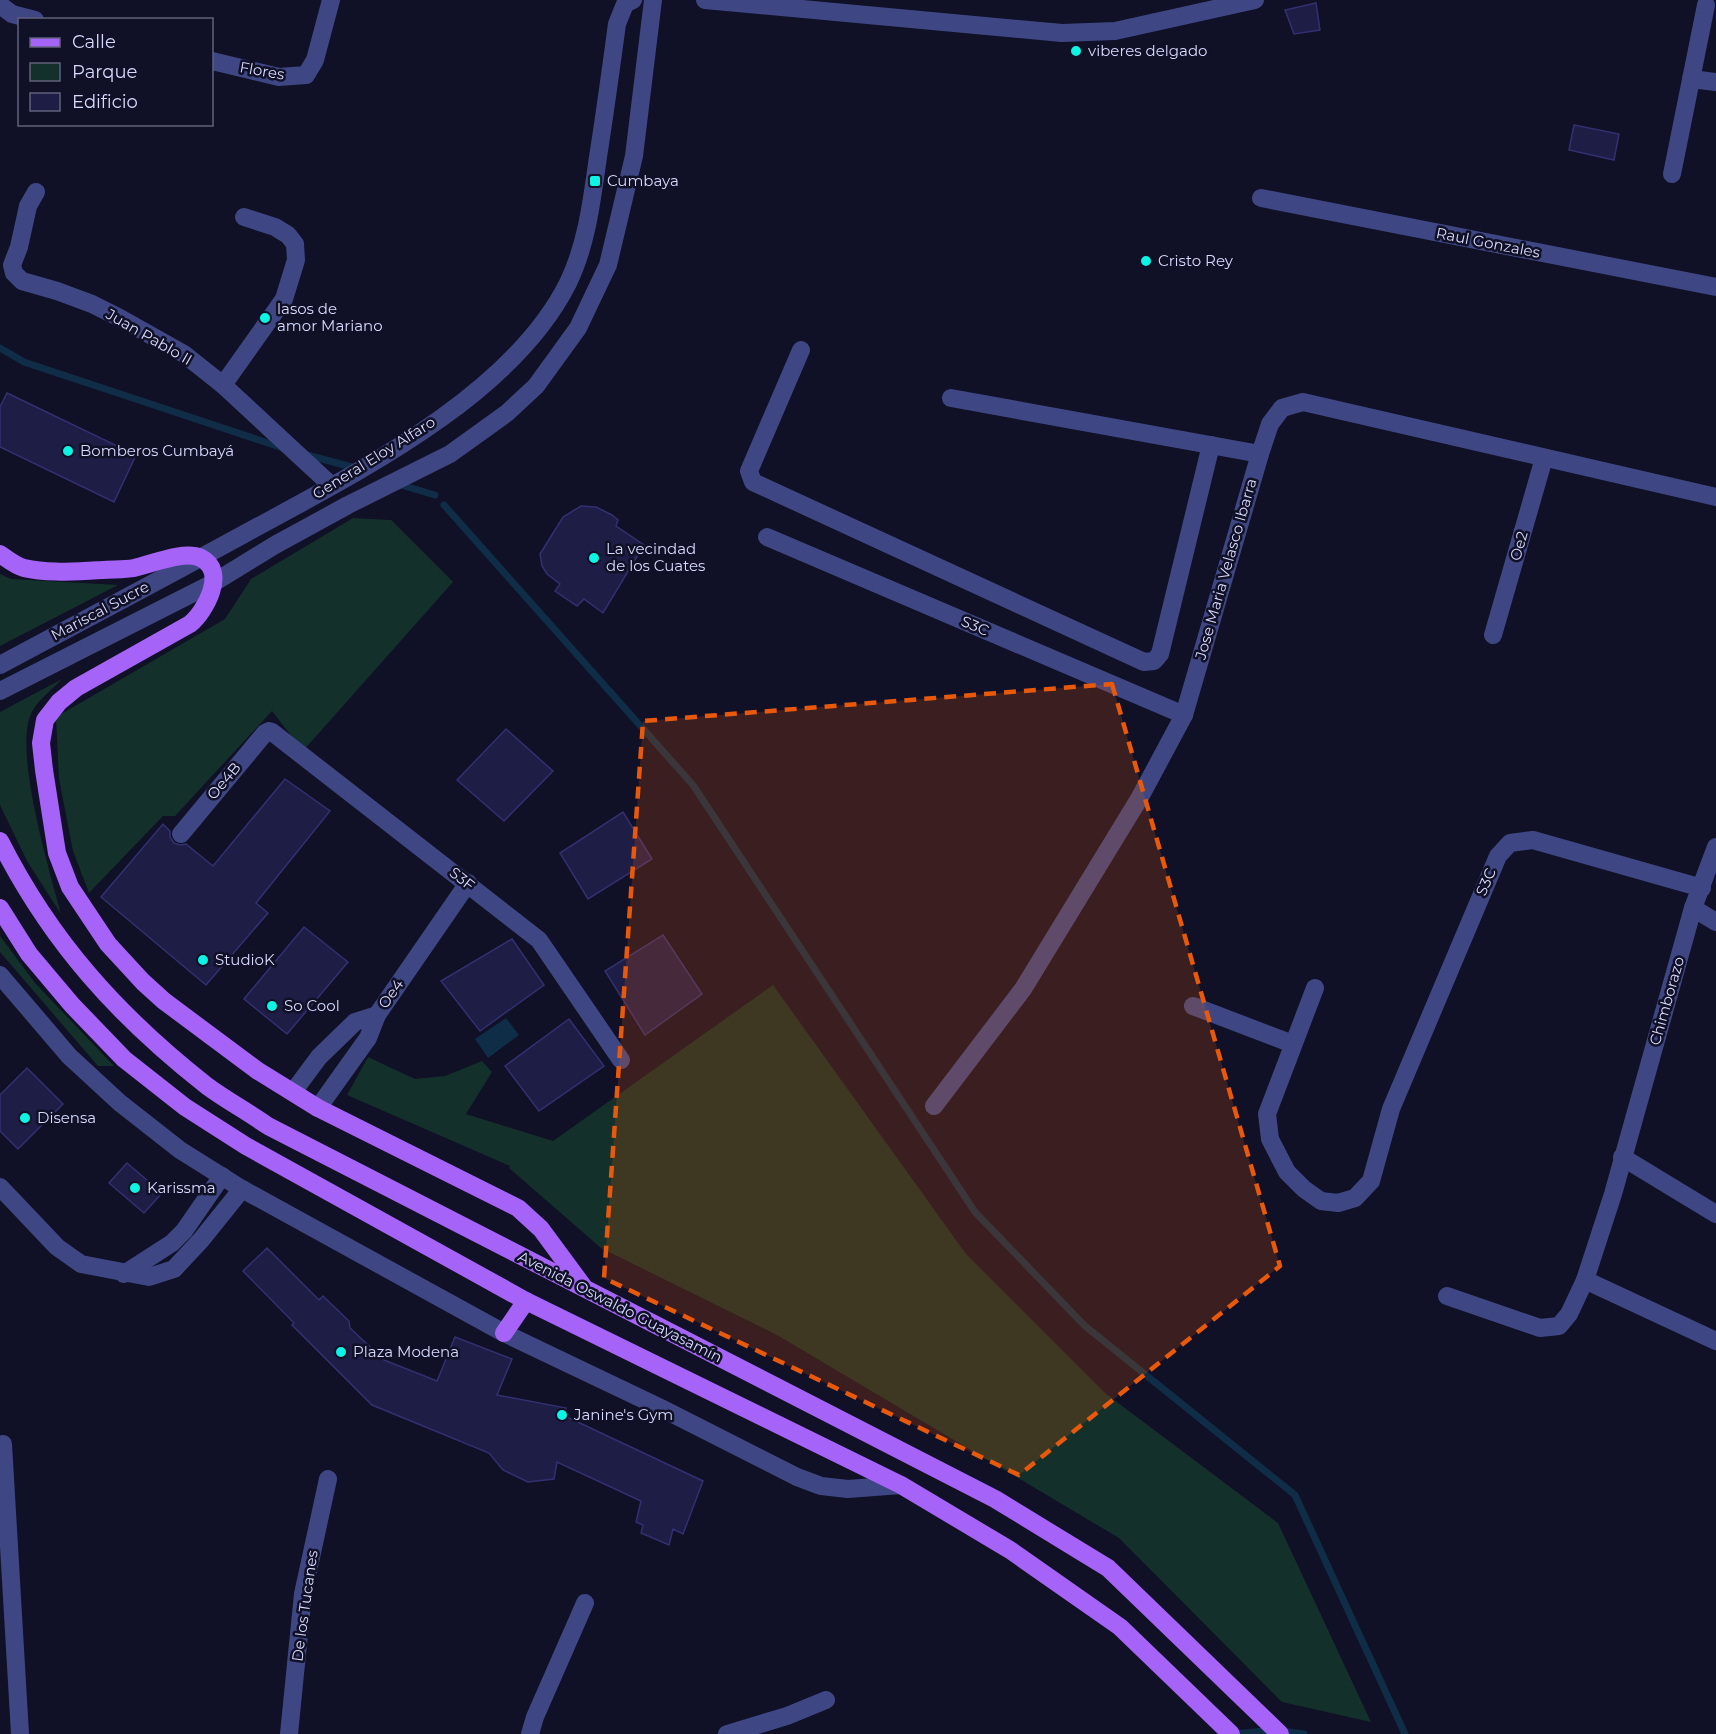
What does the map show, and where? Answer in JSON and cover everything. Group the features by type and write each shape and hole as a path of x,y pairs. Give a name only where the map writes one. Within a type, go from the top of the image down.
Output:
{"main road":[{"path":"0,554 22,568 58,571 132,568 185,555 201,558 209,564 213,573 213,583 204,609 190,624 76,688 51,711 42,728 44,770 57,853 64,875 108,944 142,982 164,1001 258,1071 318,1108 518,1208 541,1228 586,1289"},
{"name":"Avenida Oswaldo Guayasamín","path":"0,841 18,877 49,926 104,993 153,1041 209,1087 268,1126 995,1499 1108,1568 1280,1734"},
{"path":"0,908 29,954 72,1005 124,1059 185,1107 246,1146 526,1301 901,1485 1010,1550 1119,1627 1225,1728"},
{"path":"504,1333 526,1301"}],"street":[{"name":"Flores","path":"213,61 279,77 306,75 315,60 331,0"},
{"name":"General Eloy Alfaro","path":"201,558 332,486 407,441 461,402 513,359 544,323 568,282 586,232 617,24 625,4 633,0"},
{"path":"0,691 213,583 296,533 450,454 507,413 536,386 578,328 608,265 634,156 653,0"},
{"path":"705,0 1062,33 1115,31 1255,0"},
{"path":"0,4 12,14 27,18"},
{"path":"1672,174 1706,5"},
{"path":"1691,79 1716,82"},
{"name":"Juan Pablo II","path":"36,192 28,206 19,247 12,265 14,273 22,281 69,295 120,318 184,354 223,385 332,486"},
{"name":"Raul Gonzales","path":"1261,198 1716,287"},
{"path":"223,385 284,299 297,260 295,244 288,235 275,227 244,217"},
{"path":"801,350 749,471 753,482 1144,662 1154,661 1160,654 1211,445"},
{"path":"951,398 1260,454"},
{"name":"Jose Maria Velasco Ibarra","path":"934,1106 1023,989 1139,800 1184,715 1260,454 1270,424 1282,408 1304,402 1716,497"},
{"name":"Oe2","path":"1493,635 1544,458"},
{"name":"S3C","path":"767,537 1184,715"},
{"name":"Mariscal Sucre","path":"0,665 201,558"},
{"name":"Oe4B","path":"181,834 269,731"},
{"name":"S3F","path":"269,731 468,883 545,947 621,1060"},
{"name":"S3C","path":"1315,988 1267,1114 1270,1139 1287,1172 1304,1189 1322,1201 1338,1203 1355,1198 1371,1181 1391,1109 1498,856 1510,843 1533,840 1702,888"},
{"name":"Chimborazo","path":"1448,1296 1540,1328 1559,1326 1569,1314 1585,1280 1613,1194 1693,908 1716,847"},
{"name":"Oe4","path":"318,1108 368,1038 377,1015 468,883"},
{"path":"1693,908 1716,921"},
{"path":"0,975 69,1056 120,1103 180,1150 242,1190 504,1333 661,1408 797,1477 821,1485 848,1489 901,1485"},
{"path":"1193,1006 1293,1044"},
{"path":"293,1092 319,1057 355,1022 377,1015"},
{"path":"1622,1157 1716,1214"},
{"path":"124,1274 172,1243 184,1231 222,1176"},
{"path":"0,1187 57,1246 81,1264 149,1277 174,1269 242,1190"},
{"path":"1585,1280 1716,1341"},
{"path":"3,1444 20,1734"},
{"name":"De los Tucanes","path":"289,1734 303,1594 328,1479"},
{"path":"530,1734 535,1717 585,1603"},
{"path":"727,1734 787,1716 826,1700"}],"highlighted area":[{"path":"1112,684 1280,1266 1019,1475 604,1278 643,721"}],"green space":[{"path":"353,518 391,520 453,582 303,751 272,711 175,816 163,816 89,893 73,851 59,779 56,717 225,619 251,579"},
{"path":"0,574 11,579 118,585 0,646"},
{"path":"62,679 33,710 27,727 29,779 61,914 27,861 0,805 0,712"},
{"path":"0,936 35,983 114,1066 98,1066 0,952"},
{"path":"773,985 966,1254 1105,1393 1278,1523 1371,1722 1282,1702 1119,1538 777,1335 601,1248 509,1168 510,1166 347,1095 368,1057 415,1079 445,1076 482,1061 492,1072 466,1114 553,1141"}],"water":[{"path":"506,1018 519,1035 488,1058 475,1039"}],"building":[{"path":"1316,3 1320,30 1294,34 1285,10"},
{"path":"1574,125 1619,134 1614,160 1569,150"},
{"name":"Bomberos Cumbayá","path":"7,393 136,455 114,502 0,447 0,407"},
{"path":"581,506 596,507 612,515 618,520 616,526 644,545 603,613 584,599 577,606 555,591 560,584 547,574 542,566 540,554 563,517"},
{"path":"506,729 553,771 504,821 457,780"},
{"path":"285,779 330,811 256,903 268,913 206,985 101,897 163,824 170,831 170,837 174,843 186,844 213,866"},
{"path":"623,812 652,859 588,899 560,853"},
{"path":"304,927 348,962 287,1034 244,999"},
{"path":"663,935 702,994 645,1035 605,971"},
{"path":"512,939 544,985 480,1031 441,981"},
{"path":"569,1019 604,1066 539,1111 505,1066"},
{"name":"Disensa","path":"27,1068 63,1104 18,1149 0,1131 0,1095"},
{"name":"Karissma","path":"127,1163 162,1193 144,1213 109,1183"},
{"path":"267,1248 319,1300 323,1296 349,1321 350,1328 384,1360 437,1381 455,1337 512,1359 497,1395 566,1408 565,1416 703,1481 683,1534 673,1529 669,1545 641,1533 643,1525 636,1522 641,1501 557,1462 554,1479 528,1482 503,1470 489,1453 372,1405 292,1325 294,1323 243,1271"}],"waterway":[{"path":"0,348 24,362 283,448"},
{"path":"307,455 352,467"},
{"path":"401,485 435,495"},
{"path":"444,505 693,785 975,1212 1085,1326 1295,1495 1405,1734"},
{"path":"1233,1734 1274,1730 1304,1734"}],"place":[{"name":"viberes delgado","path":"1076,51"},
{"name":"Cumbaya","path":"595,181"},
{"name":"Cristo Rey","path":"1146,261"},
{"name":"lasos de amor Mariano","path":"265,318"},
{"name":"Bomberos Cumbayá","path":"68,451"},
{"name":"La vecindad de los Cuates","path":"594,558"},
{"name":"StudioK","path":"203,960"},
{"name":"So Cool","path":"272,1006"},
{"name":"Disensa","path":"25,1118"},
{"name":"Karissma","path":"135,1188"},
{"name":"Plaza Modena","path":"341,1352"},
{"name":"Janine's Gym","path":"562,1415"}]}
